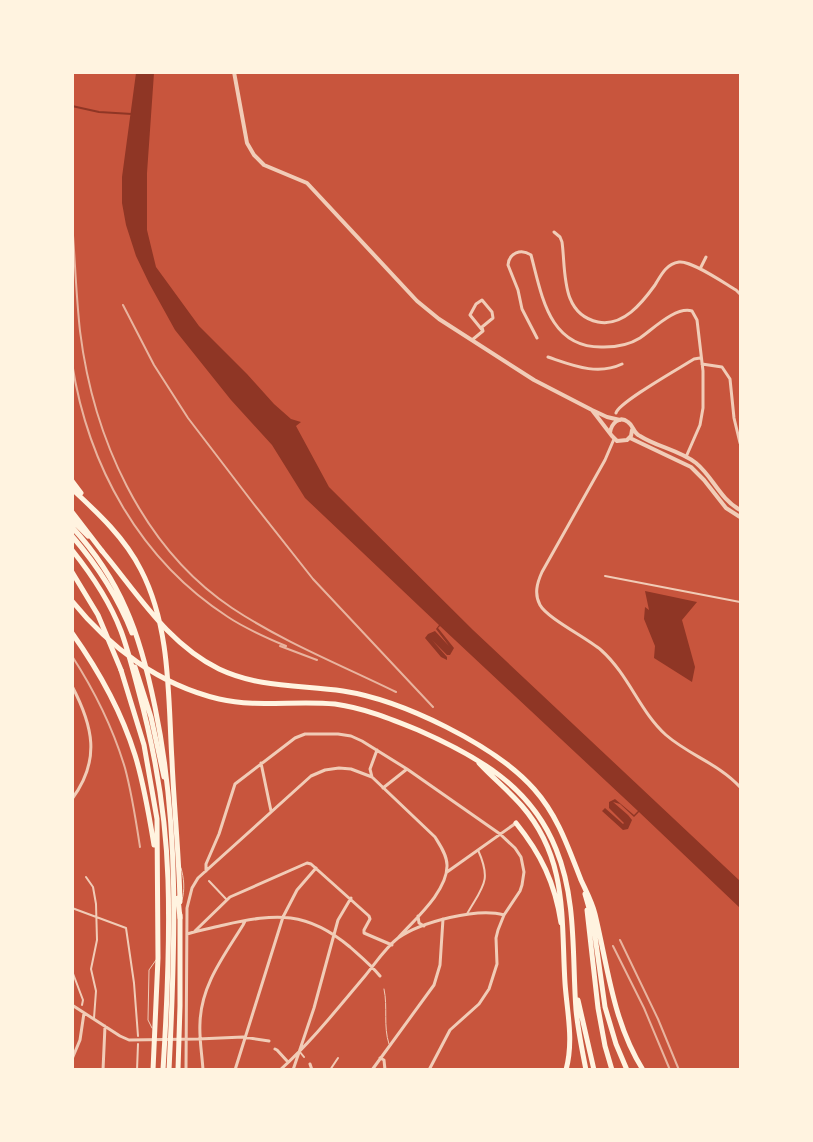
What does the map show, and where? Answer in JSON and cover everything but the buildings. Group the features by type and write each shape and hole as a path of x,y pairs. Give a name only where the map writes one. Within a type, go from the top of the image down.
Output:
{"highway":[{"path":"72,481 88,504"},
{"path":"72,489 119,536 136,561 149,587 162,638 168,691 179,861 179,1070"},
{"path":"72,512 169,633 196,655 219,669 244,679 268,684 336,690 365,696 420,716 462,736 485,748 519,775 546,804 567,841 594,911 616,1010 635,1056 645,1070"},
{"path":"72,520 102,551"},
{"path":"72,527 96,557 121,598 136,631 149,681 162,747 180,918"},
{"path":"72,536 97,567 121,606 134,636 149,681"},
{"path":"72,550 100,589 121,632 148,706 168,796"},
{"path":"72,572 98,615 121,670 139,727 151,778 156,819 158,958 153,1070"},
{"path":"72,602 107,639 125,654 173,683 196,692 230,701 257,704 326,703 356,708 398,722 446,743 502,777 524,798 542,821 557,850 564,874 570,903 576,1010 586,1070"},
{"path":"121,632 148,728 162,811 169,898 163,1070"},
{"path":"73,634 103,681 130,739 142,782 157,858"},
{"path":"475,759 522,806 546,843 555,865 563,910 565,985 570,1041 566,1070"},
{"path":"516,823 535,848 552,882 564,952"},
{"path":"169,1070 174,968 174,875"},
{"path":"581,880 593,922 605,1007 616,1044 627,1070"},
{"path":"586,901 587,924 598,1008 605,1046 612,1070"},
{"path":"576,990 594,1070"}],"street":[{"path":"234,72 243,127 254,155 264,165 303,181 426,309 438,319 519,372 607,417 627,421 635,434 686,457 701,468 727,501 740,510"},
{"path":"554,232 560,237 562,242 569,297 581,314 589,319 599,322 613,322 624,317 652,288 668,266 680,261 692,264 740,294"},
{"path":"537,338 522,309 518,290 508,265 508,261 515,253 520,251 531,255 550,316 555,325 570,338 591,347 626,345 640,338 678,312 692,311 697,320 703,371 702,417 686,457"},
{"path":"700,269 706,257"},
{"path":"472,340 483,331 482,328 493,318 492,312 482,300 476,304 470,315 483,331"},
{"path":"548,358 582,368 600,370 612,369 622,364"},
{"path":"616,413 617,408 635,396 694,359 700,358"},
{"path":"702,364 722,367 730,379 734,418 740,443"},
{"path":"592,410 614,439 620,442 630,438 691,467 726,508 740,518"},
{"path":"610,432 612,424 620,420"},
{"path":"630,438 632,430"},
{"path":"614,439 605,460 542,572 536,590 537,598 540,606 547,613 592,643 609,658 624,677 652,721 664,734 681,747 718,768 740,787"},
{"path":"605,576 740,602"},
{"path":"72,686 89,724 92,756 85,779 72,799"},
{"path":"206,871 208,859 235,784 295,738 305,734 346,734 357,738 407,769 500,834 518,853 524,872 520,891 504,915 496,933 497,964 486,993 479,1004 450,1030 429,1070"},
{"path":"372,777 370,769 376,750"},
{"path":"262,763 271,812"},
{"path":"186,1070 187,904 194,884 214,863 305,781 325,770 351,769 372,777 435,837 445,857 446,873 436,895 300,1052 280,1070"},
{"path":"383,788 407,769"},
{"path":"446,873 516,823"},
{"path":"467,914 483,886 485,877 485,869 478,850"},
{"path":"208,859 214,863"},
{"path":"195,931 236,893 302,864 311,864 370,918 364,933 392,945"},
{"path":"235,1070 283,917 297,890 316,868"},
{"path":"86,877 93,887 96,904 97,940 91,969 96,991 94,1019"},
{"path":"210,881 227,900"},
{"path":"293,1070 314,1008 339,918 350,898"},
{"path":"72,908 126,928 134,983 138,1040 137,1070"},
{"path":"398,938 444,919 467,914 499,913 504,915"},
{"path":"418,915 418,923 424,926"},
{"path":"187,934 245,920 283,917 312,922 334,934 373,967 380,976"},
{"path":"372,1070 434,985 440,965 444,919"},
{"path":"203,1070 200,1018 209,982 245,920"},
{"path":"72,971 83,1000 82,1005"},
{"path":"72,1005 129,1040 245,1037 268,1042"},
{"path":"72,1059 80,1040 84,1012"},
{"path":"104,1025 104,1070"},
{"path":"276,1049 288,1062"},
{"path":"300,1052 305,1057"},
{"path":"330,1070 338,1058"},
{"path":"380,1058 384,1060 384,1070"}],"lane":[{"path":"384,988 386,1034 390,1045"}],"shaded area":[{"path":"136,73 154,73 147,173 147,230 156,267 199,326 274,404 291,419 301,422 296,426 329,487 473,630 740,881 740,908 639,812 634,817 620,804 613,802 632,820 628,829 623,830 602,811 605,808 623,824 609,808 609,802 615,799 634,815 638,811 440,626 438,628 454,648 450,655 447,655 432,640 447,657 447,660 441,657 425,638 428,634 435,631 449,646 436,629 439,625 305,498 272,445 231,400 175,330 136,256 126,225 122,203 122,177"},
{"path":"645,591 697,602 682,620 695,667 692,682 654,658 655,646 644,619 645,607 649,610"}],"waterway":[{"path":"72,106 99,112 132,114"}],"railway":[{"path":"72,222 80,331 96,410 110,449 127,486 147,521 172,554 200,583 232,608 271,632 396,692"},
{"path":"123,305 154,365 188,418 253,503 313,579 433,707"},
{"path":"72,363 80,401 91,438 105,474 123,507 144,539 169,568 197,594 228,617 286,646"},
{"path":"280,646 317,660"},
{"path":"72,656 88,682 115,738 130,788 140,847"},
{"path":"620,940 658,1019 679,1070"},
{"path":"613,946 644,1008 670,1070"}]}
